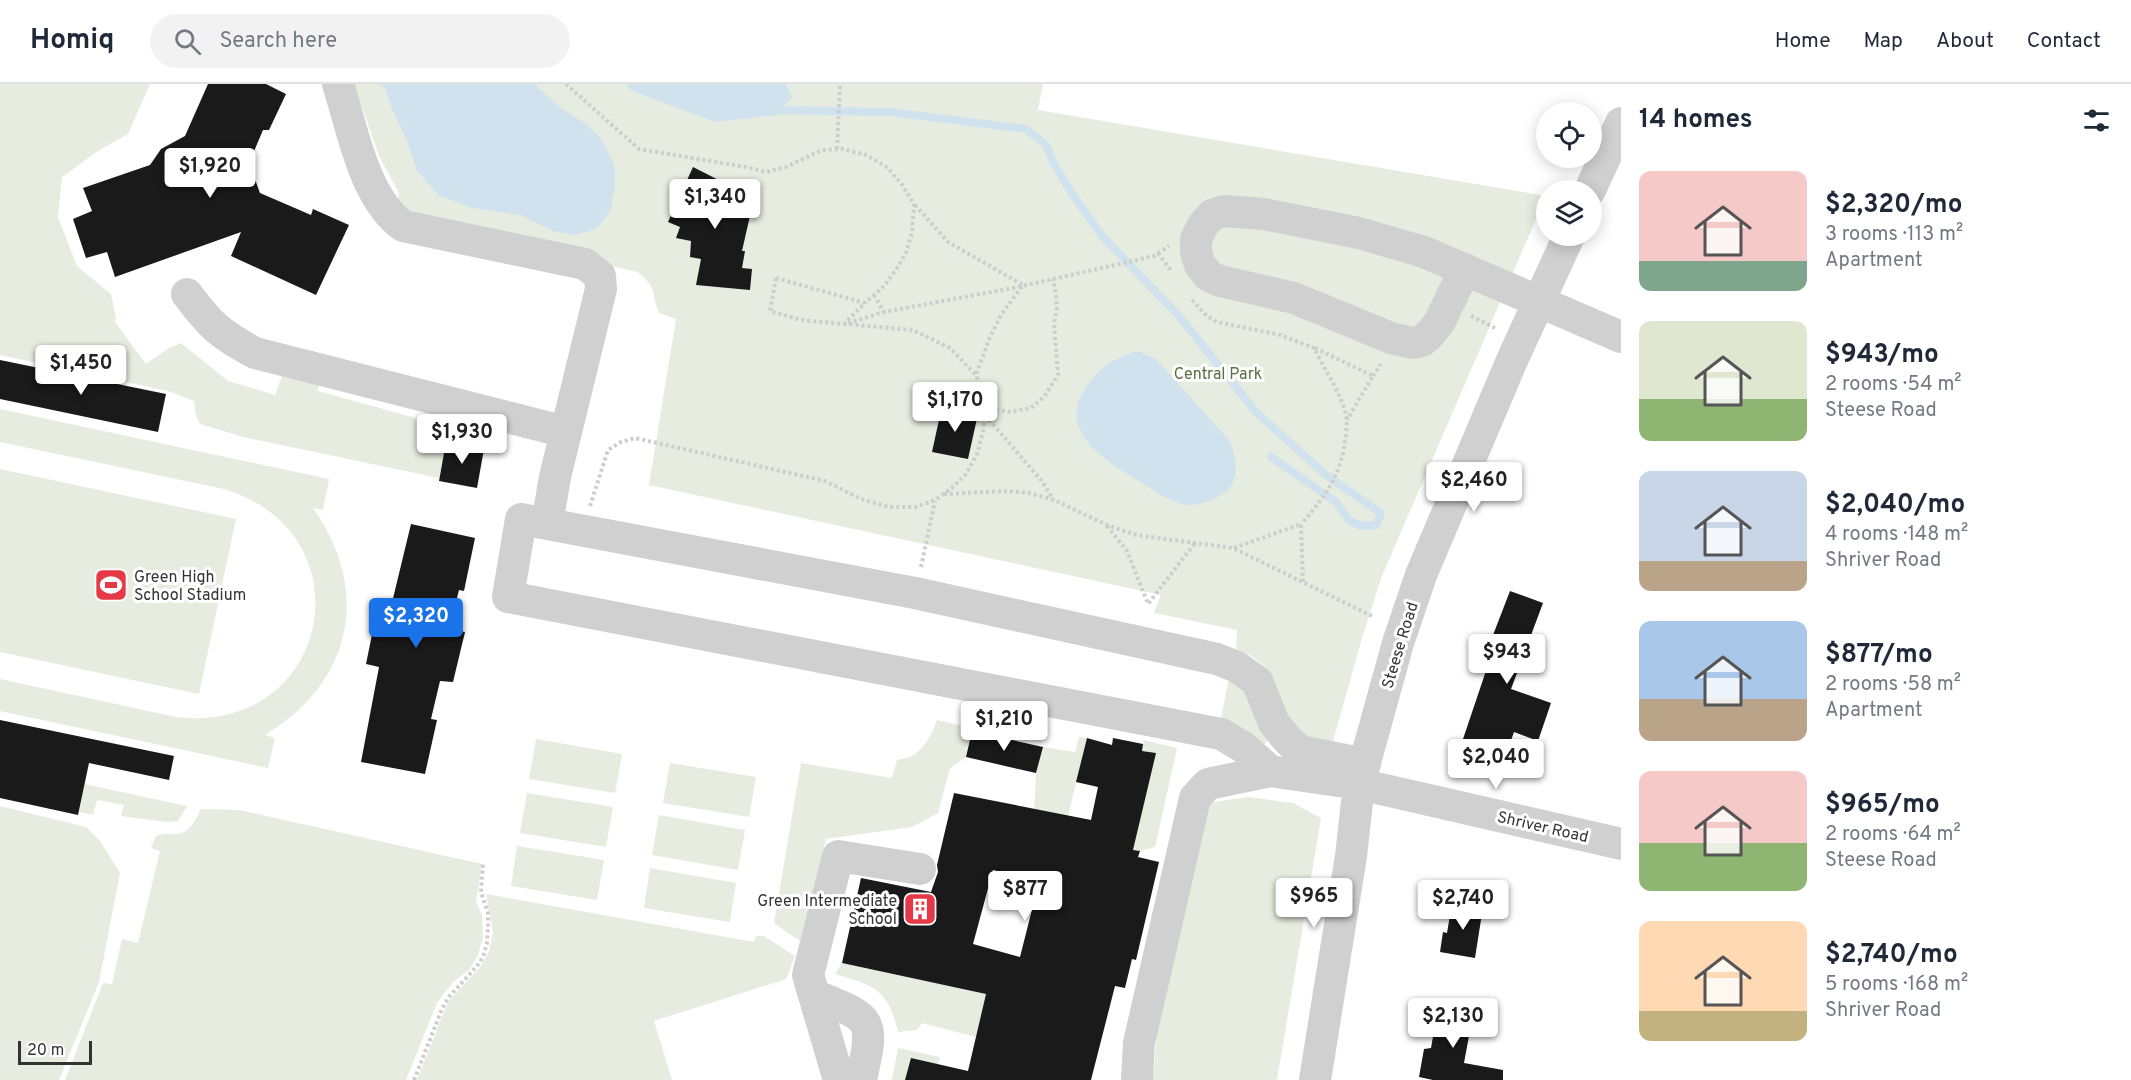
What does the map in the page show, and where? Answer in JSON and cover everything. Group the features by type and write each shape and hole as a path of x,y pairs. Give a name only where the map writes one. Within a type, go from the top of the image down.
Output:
{"street":[{"path":"338,84 370,186 390,216 403,226 585,264 600,276 601,289 555,477 547,524"},
{"path":"1595,180 1621,123"},
{"path":"1465,270 1440,321 1422,341 1412,343 1401,341 1294,298 1220,281 1209,276 1200,265 1196,252 1196,239 1203,225 1212,215 1224,211 1264,213 1359,233 1424,252 1621,337"},
{"name":"Steese Road","path":"1315,1080 1362,774 1398,644 1421,575 1513,358 1564,246"},
{"path":"187,294 226,338 255,353 566,432"},
{"path":"1270,771 1243,747 1221,734 508,597 521,519 915,593 1227,663 1257,681 1274,723 1300,751 1362,774"},
{"path":"1137,1080 1139,1043 1195,798 1208,784 1270,771 1362,774"},
{"name":"Shriver Road","path":"1362,774 1621,844"},
{"path":"839,1080 808,975 838,856 920,869"},
{"path":"814,995 854,1012 863,1019 867,1026 868,1048 861,1080"}],"path":[{"path":"566,84 639,149 746,166 766,172 786,167 822,150 837,149 866,155 888,168 914,204 948,242 1023,285"},
{"path":"837,149 840,84"},
{"path":"844,324 884,286 906,253 912,232 914,204"},
{"path":"1158,253 1179,281"},
{"path":"844,324 884,312 1053,279 1140,259"},
{"path":"583,531 608,450 621,442 635,438 825,481 861,499 889,507 915,507 944,494 966,474 977,454 985,415 984,398 976,375 950,348 913,330 801,320 770,310 776,278 865,303"},
{"path":"984,408 1011,412 1030,408 1044,397 1058,375 1054,324 1057,308 1053,279"},
{"path":"976,375 1001,315 1023,285"},
{"path":"1185,291 1207,316 1217,322 1280,335 1314,348 1373,376 1347,421"},
{"path":"874,295 884,312"},
{"path":"1233,548 1302,524 1331,486 1340,467 1347,416 1314,348"},
{"path":"985,415 1041,480 1054,500"},
{"path":"944,494 1007,491 1029,493 1054,500 1107,525 1136,535 1170,542 1233,548 1374,617"},
{"path":"915,593 935,500"},
{"path":"1302,524 1303,583"},
{"path":"1107,525 1127,551 1148,604 1147,612"},
{"path":"1148,604 1195,543"},
{"path":"414,1080 448,998 483,957 488,927 488,914 481,892 483,864"}],"green space":[{"path":"0,84 150,84 128,134 98,151 62,177 58,217 77,266 111,294 115,322 146,364 169,348 181,343 228,381 275,395 283,373 319,382 318,391 495,440 494,451 447,442 439,478 243,437 200,424 196,416 194,401 168,391 0,355"},
{"name":"Central Park","path":"354,84 1043,84 1038,110 1536,194 1536,219 1382,576 1332,745 1297,736 1266,667 1250,655 1236,651 1237,630 1154,613 1161,595 649,485 676,319 659,313 652,287 645,278 638,272 412,222 398,201 399,193 379,156"},
{"path":"0,409 329,479 323,510 313,508 331,539 343,571 347,603 344,633 334,662 318,689 294,714 265,735 275,738 268,768 0,711 0,679 176,717 228,715 269,696 297,665 313,627 314,586 300,546 271,512 224,489 0,442"},
{"name":"Green High School Stadium","path":"0,469 236,519 199,694 0,652"},
{"path":"1240,679 1267,738 1267,742 1261,747 1243,729 1221,718 1228,682"},
{"path":"937,720 972,728 966,757 950,768 938,813 912,827 826,839 800,941 774,923 801,763 892,778 897,760 912,756 924,745"},
{"path":"1079,737 1087,738 1067,820 1034,814 1036,773 1043,747 1075,752"},
{"path":"536,739 622,754 615,793 529,779"},
{"path":"1144,740 1177,748 1155,847 1140,851 1133,850 1155,753 1142,751"},
{"path":"670,763 756,777 749,817 663,803"},
{"path":"84,784 187,806 178,821 167,822 121,816 124,805 97,800 93,815 79,812"},
{"path":"527,793 613,807 606,847 520,833"},
{"path":"1248,797 1293,803 1321,818 1277,1080 1153,1080 1158,1021 1208,803"},
{"path":"0,806 86,827 100,841 120,873 99,982 59,1080 0,1080"},
{"path":"201,809 239,810 482,864 476,902 482,915 483,937 478,955 469,970 453,982 437,1003 406,1080 65,1080 103,983 112,984 122,939 138,943 160,851 151,848 156,836 184,832 191,826"},
{"path":"659,815 745,830 738,870 652,855"},
{"path":"517,846 604,860 597,900 511,886"},
{"path":"650,868 736,883 730,922 644,908"},
{"path":"486,894 754,942 756,936 764,936 795,956 786,979 654,1021 672,1080 417,1080 448,1002 481,966 489,951 493,933"},
{"path":"842,963 986,994 976,1037 922,1023 917,1030 898,1032 890,1006 878,991 835,974"},
{"path":"898,1048 940,1057 938,1064 905,1080 892,1080"}],"water":[{"path":"379,84 534,84 561,108 588,125 602,140 614,164 615,186 610,212 596,229 576,235 553,231 520,215 472,208 438,195 416,169 385,88"},
{"path":"627,84 786,84 792,97 777,115 715,122 630,90"},
{"path":"1137,351 1155,358 1230,441 1235,461 1235,477 1227,491 1219,496 1193,505 1181,504 1169,499 1114,466 1089,444 1081,432 1077,418 1078,403 1086,387 1108,364"}],"building":[{"path":"208,84 266,84 286,94 269,130 263,130 249,163 260,193 311,215 313,209 349,225 316,295 231,256 241,232 115,277 107,252 86,258 73,219 92,211 83,188 150,165 161,149 185,136"},
{"path":"693,167 754,198 742,251 745,251 742,268 752,269 750,290 696,285 701,259 690,257 691,241 676,238 680,227 668,222"},
{"path":"0,360 166,394 158,432 0,399"},
{"path":"942,406 978,414 968,459 932,452"},
{"path":"446,442 484,449 477,488 439,481"},
{"path":"411,524 475,538 464,591 459,590 449,629 465,632 453,682 440,681 431,719 437,720 425,774 361,762 379,667 366,664 376,615 389,615"},
{"path":"1510,591 1543,603 1511,689 1551,703 1538,741 1514,732 1504,760 1461,745 1493,650 1488,648"},
{"path":"0,720 174,756 169,780 89,763 78,815 0,798"},
{"path":"972,731 1043,747 1036,773 966,757"},
{"name":"Green Intermediate School","path":"1087,738 1112,745 1113,738 1143,744 1142,751 1156,753 1133,850 1140,851 1138,857 1159,862 1136,960 1132,959 1125,988 1115,986 1091,1080 905,1080 911,1058 968,1071 986,994 842,963 861,878 931,892 938,872 937,865 954,793 1091,820 1098,787 1076,782","holes":["993,870 1039,882 1020,957 973,944"]},
{"path":"1452,903 1483,907 1475,958 1440,952 1443,932 1447,933"},
{"path":"1439,1002 1474,1009 1464,1063 1503,1070 1503,1080 1433,1080 1419,1077 1424,1049 1431,1048"}],"waterway":[{"path":"781,110 890,112 1026,129 1046,145 1054,164 1073,195 1102,236 1179,316 1256,412 1327,476 1381,513 1376,525 1361,526 1350,521 1336,502 1271,457"}],"place":[{"name":"Green High School Stadium","path":"111,585"},
{"name":"Green Intermediate School","path":"920,909"}]}
